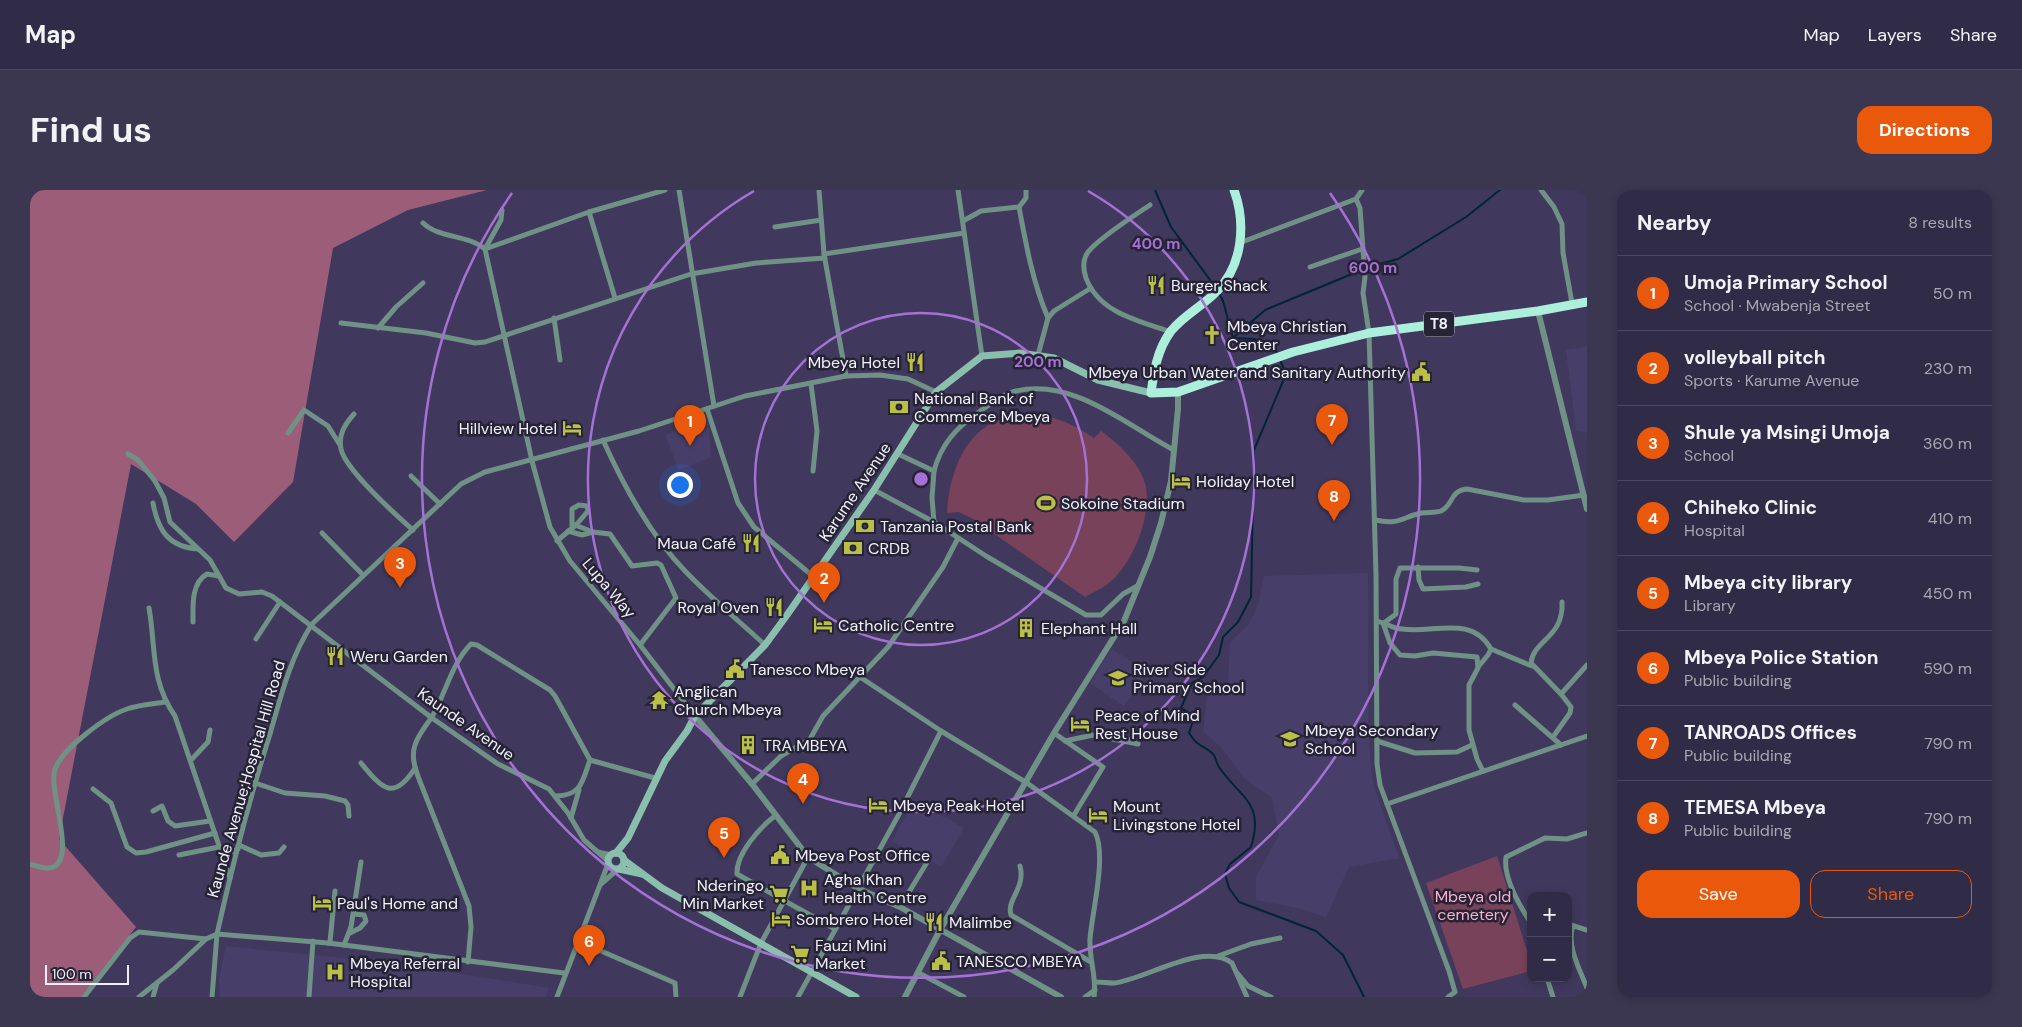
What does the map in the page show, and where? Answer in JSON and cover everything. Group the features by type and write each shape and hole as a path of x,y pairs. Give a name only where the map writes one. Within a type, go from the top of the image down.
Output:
{"highway":[{"path":"1151,393 1154,369 1160,350 1171,332 1184,318 1220,288 1242,242 1240,218 1234,190"},
{"name":"T8","path":"1151,393 1178,392 1293,352 1370,333 1538,311 1572,303 1587,302"}],"main road":[{"path":"982,356 1020,353 1054,358 1098,380 1151,393"},
{"name":"Karume Avenue","path":"618,870 624,864 615,858 628,838 655,778 695,716 765,645 874,490 936,392 982,356"},
{"path":"615,858 618,870 642,874"},
{"path":"615,858 853,996"}],"street":[{"path":"485,249 589,212 665,190"},
{"path":"680,190 691,274 714,406"},
{"path":"819,190 825,256 846,376"},
{"path":"958,190 982,356"},
{"path":"1026,190 1026,198 1020,207 1032,270 1048,318"},
{"path":"1242,242 1269,234 1356,199 1362,190"},
{"path":"1541,190 1554,207 1562,224 1564,253 1572,303"},
{"path":"1356,199 1360,208 1365,277 1363,293 1370,333 1375,520 1377,741 1380,784 1446,963 1454,996"},
{"path":"1150,204 1089,251 1083,264 1086,279 1091,288 1110,309 1171,332"},
{"path":"962,221 981,212 1020,207"},
{"path":"485,249 501,220 502,210"},
{"path":"589,212 615,298"},
{"path":"775,227 821,220"},
{"path":"423,223 435,231 476,243 485,249"},
{"path":"341,323 426,333 475,344 691,274 756,263 825,256 964,233"},
{"name":"Lupa Way","path":"485,249 502,335 550,527 570,561 640,645 695,716"},
{"path":"1310,267 1362,249"},
{"path":"378,328 396,307 422,283"},
{"path":"1038,355 1048,318 1054,311 1091,288"},
{"path":"1538,311 1587,509"},
{"path":"554,318 560,360"},
{"name":"Kaunde Avenue;Hospital Hill Road","path":"212,997 217,934 238,847 255,783 291,665 302,640 312,624 466,480 494,469 532,461 744,396 846,376 880,375 908,379 936,392"},
{"path":"811,384 817,431 812,471"},
{"path":"934,522 932,498 934,471 938,456 952,435 984,408 1016,391 1061,392 1080,396 1174,450"},
{"path":"905,997 940,930 1027,783 1054,733 1124,621 1161,524 1171,481 1178,392"},
{"path":"707,408 738,503 754,528 814,577"},
{"path":"288,433 304,410 328,426 348,464 413,530"},
{"path":"340,446 342,431 354,414"},
{"path":"603,440 632,497 673,557 765,645"},
{"path":"128,454 138,460 156,481 164,498 170,522 212,562 219,576"},
{"path":"898,454 934,471"},
{"path":"411,476 440,504"},
{"path":"1375,520 1397,522 1418,514 1441,511 1448,506 1452,497 1459,490 1467,489 1524,500 1548,500 1584,495"},
{"path":"874,490 934,522 1086,615 1100,615 1123,594 1139,584"},
{"path":"153,503 156,518 167,537 180,546 199,549"},
{"path":"557,541 572,528"},
{"path":"572,528 610,534 632,566 657,563 661,565 676,596 640,645"},
{"path":"572,528 582,535 592,532"},
{"path":"322,532 363,575"},
{"path":"752,784 781,756 810,739 823,716 888,648 943,567 958,538"},
{"path":"1383,623 1396,614 1396,579 1399,570 1418,567 1477,570"},
{"path":"1418,567 1421,586 1426,590 1466,587 1478,584"},
{"path":"193,622 194,594 199,580 207,574 219,576"},
{"name":"Kaunde Avenue","path":"219,576 223,585 230,591 247,595 266,593 280,602 312,624 432,718 498,764 549,789 556,796 584,840 596,851 615,858"},
{"path":"256,639 280,602"},
{"path":"1532,666 1534,654 1559,625 1562,602"},
{"path":"149,608 153,658 165,702 175,716 219,848 231,878"},
{"path":"1376,621 1403,630 1460,627 1480,637 1490,649 1532,666 1561,694 1572,710 1553,737"},
{"path":"1383,623 1390,643 1400,655 1474,655 1478,658 1478,668"},
{"path":"468,962 472,927 469,906 415,768 415,745 432,718 464,651 471,644 477,645 550,690 590,760 655,778"},
{"path":"1483,771 1472,745 1469,730 1469,685 1478,668 1488,656 1490,649"},
{"path":"1561,694 1587,665"},
{"path":"860,677 941,732 1027,783 1074,815 1095,832 1099,850 1097,900 1090,939 1091,962 1095,982 1094,997"},
{"path":"30,864 49,868 57,865 62,858 63,846 53,782 55,767 86,735 122,711 165,702"},
{"path":"1515,706 1561,744"},
{"path":"695,716 752,784 808,857 857,888 900,907 1061,997"},
{"path":"191,760 208,742 210,730"},
{"path":"798,997 941,732"},
{"path":"1054,733 1103,768 1074,815"},
{"path":"1065,740 1094,735 1138,744"},
{"path":"1386,804 1587,736"},
{"path":"1377,741 1415,753 1457,752 1472,745"},
{"path":"571,818 580,785 590,760"},
{"path":"361,763 384,788 390,789 402,783 415,768"},
{"path":"255,783 284,793 325,796 345,801 348,805 349,816"},
{"path":"556,796 572,794 580,785"},
{"path":"93,789 111,803 127,846 132,851 146,852 215,833"},
{"path":"154,811 162,806 168,821 176,826 210,820"},
{"path":"775,816 758,830 748,845 737,872 741,878 835,929"},
{"path":"1527,914 1515,895 1506,866 1506,857 1545,838 1567,840 1587,833"},
{"path":"222,856 238,847 261,855 279,853 284,847"},
{"path":"179,855 219,848"},
{"path":"740,997 761,943 808,857"},
{"path":"556,997 564,973 579,944 601,884 615,858"},
{"path":"344,945 350,933 354,914 361,862"},
{"path":"900,907 926,864"},
{"path":"1020,866 1023,877 1011,905 1011,915 1091,962"},
{"path":"601,884 618,870"},
{"path":"328,943 330,942 335,891"},
{"path":"350,933 360,928 366,921 364,915 354,914"},
{"path":"1572,926 1587,930"},
{"path":"84,997 136,932 206,939"},
{"path":"138,997 206,939 217,934 314,941 564,973"},
{"path":"1570,937 1572,948 1587,988"},
{"path":"1095,982 1115,983 1196,958 1218,957 1251,944 1280,938"},
{"path":"309,997 314,941"},
{"path":"579,944 675,984 676,997"},
{"path":"1218,957 1232,963 1247,997"},
{"path":"919,973 964,997"},
{"path":"1238,974 1242,976 1248,986 1271,997"},
{"path":"153,997 157,982"},
{"path":"1548,982 1553,997"},
{"path":"1085,997 1095,990"}],"shaded area":[{"path":"30,190 487,190 408,210 333,248 293,482 234,542 196,504 131,464 59,839 136,927 82,997 30,997"},
{"path":"1587,347 1587,433 1576,430 1566,350"},
{"path":"708,420 711,457 679,470 665,435"},
{"name":"Mbeya Secondary School","path":"1368,573 1368,725 1371,769 1374,787 1399,858 1349,867 1326,917 1298,908 1256,900 1256,877 1279,835 1272,798 1245,779 1220,746 1203,732 1207,695 1228,684 1230,642 1249,624 1258,606 1264,576"},
{"name":"River Side Primary School","path":"1112,649 1147,672 1124,706 1090,683"},
{"path":"914,801 964,828 941,867 892,841"},
{"name":"Mbeya Referral Hospital","path":"226,946 401,964 549,988 546,997 220,997 219,979"}],"green space":[{"name":"Sokoine Stadium","path":"1026,414 1045,416 1062,421 1094,438 1101,431 1128,455 1144,479 1147,499 1146,512 1133,552 1126,564 1109,583 1085,597 973,519 959,512 947,513 950,487 964,450 981,430 992,423 1004,418"},
{"name":"Mbeya old cemetery","path":"1497,856 1527,950 1527,972 1463,989 1426,883"}],"waterway":[{"path":"1155,190 1171,227 1216,288"},
{"path":"1234,337 1265,310 1369,267 1398,259 1466,217 1500,190"},
{"path":"1219,293 1233,338"},
{"path":"1233,338 1254,339 1274,346 1278,355"},
{"path":"1280,360 1286,374 1254,450 1251,597 1238,622 1223,637 1219,655 1203,677 1192,683 1181,708 1191,714 1193,721 1189,733 1192,738 1213,754 1219,767 1253,810 1255,832 1251,847 1230,864 1225,874 1229,888 1239,902 1316,931 1343,955 1364,997"}],"place":[{"name":"Burger Shack","path":"1156,285"},
{"name":"Mbeya Christian Center","path":"1212,335"},
{"name":"Mbeya Hotel","path":"915,362"},
{"name":"Mbeya Urban Water and Sanitary Authority","path":"1421,372"},
{"name":"National Bank of Commerce Mbeya","path":"899,407"},
{"name":"Hillview Hotel","path":"572,428"},
{"name":"TANROADS Offices","path":"1332,445"},
{"name":"Umoja Primary School","path":"690,446"},
{"name":"Holiday Hotel","path":"1181,481"},
{"name":"Sokoine Stadium","path":"1046,503"},
{"name":"TEMESA Mbeya","path":"1334,521"},
{"name":"Tanzania Postal Bank","path":"865,526"},
{"name":"Maua Café","path":"751,543"},
{"name":"CRDB","path":"853,548"},
{"name":"Shule ya Msingi Umoja","path":"400,588"},
{"name":"volleyball pitch","path":"824,603"},
{"name":"Royal Oven","path":"774,607"},
{"name":"Catholic Centre","path":"823,625"},
{"name":"Elephant Hall","path":"1026,628"},
{"name":"Weru Garden","path":"335,656"},
{"name":"Tanesco Mbeya","path":"735,669"},
{"name":"River Side Primary School","path":"1118,678"},
{"name":"Anglican Church Mbeya","path":"659,700"},
{"name":"Peace of Mind Rest House","path":"1080,724"},
{"name":"Mbeya Secondary School","path":"1290,739"},
{"name":"TRA MBEYA","path":"748,745"},
{"name":"Chiheko Clinic","path":"803,804"},
{"name":"Mbeya Peak Hotel","path":"878,805"},
{"name":"Mount Livingstone Hotel","path":"1098,815"},
{"name":"Mbeya Post Office","path":"780,855"},
{"name":"Mbeya city library","path":"724,858"},
{"name":"Agha Khan Health Centre","path":"809,888"},
{"name":"Nderingo Min Market","path":"779,894"},
{"name":"Paul's Home and","path":"322,903"},
{"name":"Sombrero Hotel","path":"781,919"},
{"name":"Malimbe","path":"934,922"},
{"name":"Fauzi Mini Market","path":"800,954"},
{"name":"TANESCO MBEYA","path":"941,961"},
{"name":"Mbeya Police Station","path":"589,966"},
{"name":"Mbeya Referral Hospital","path":"335,972"}]}
